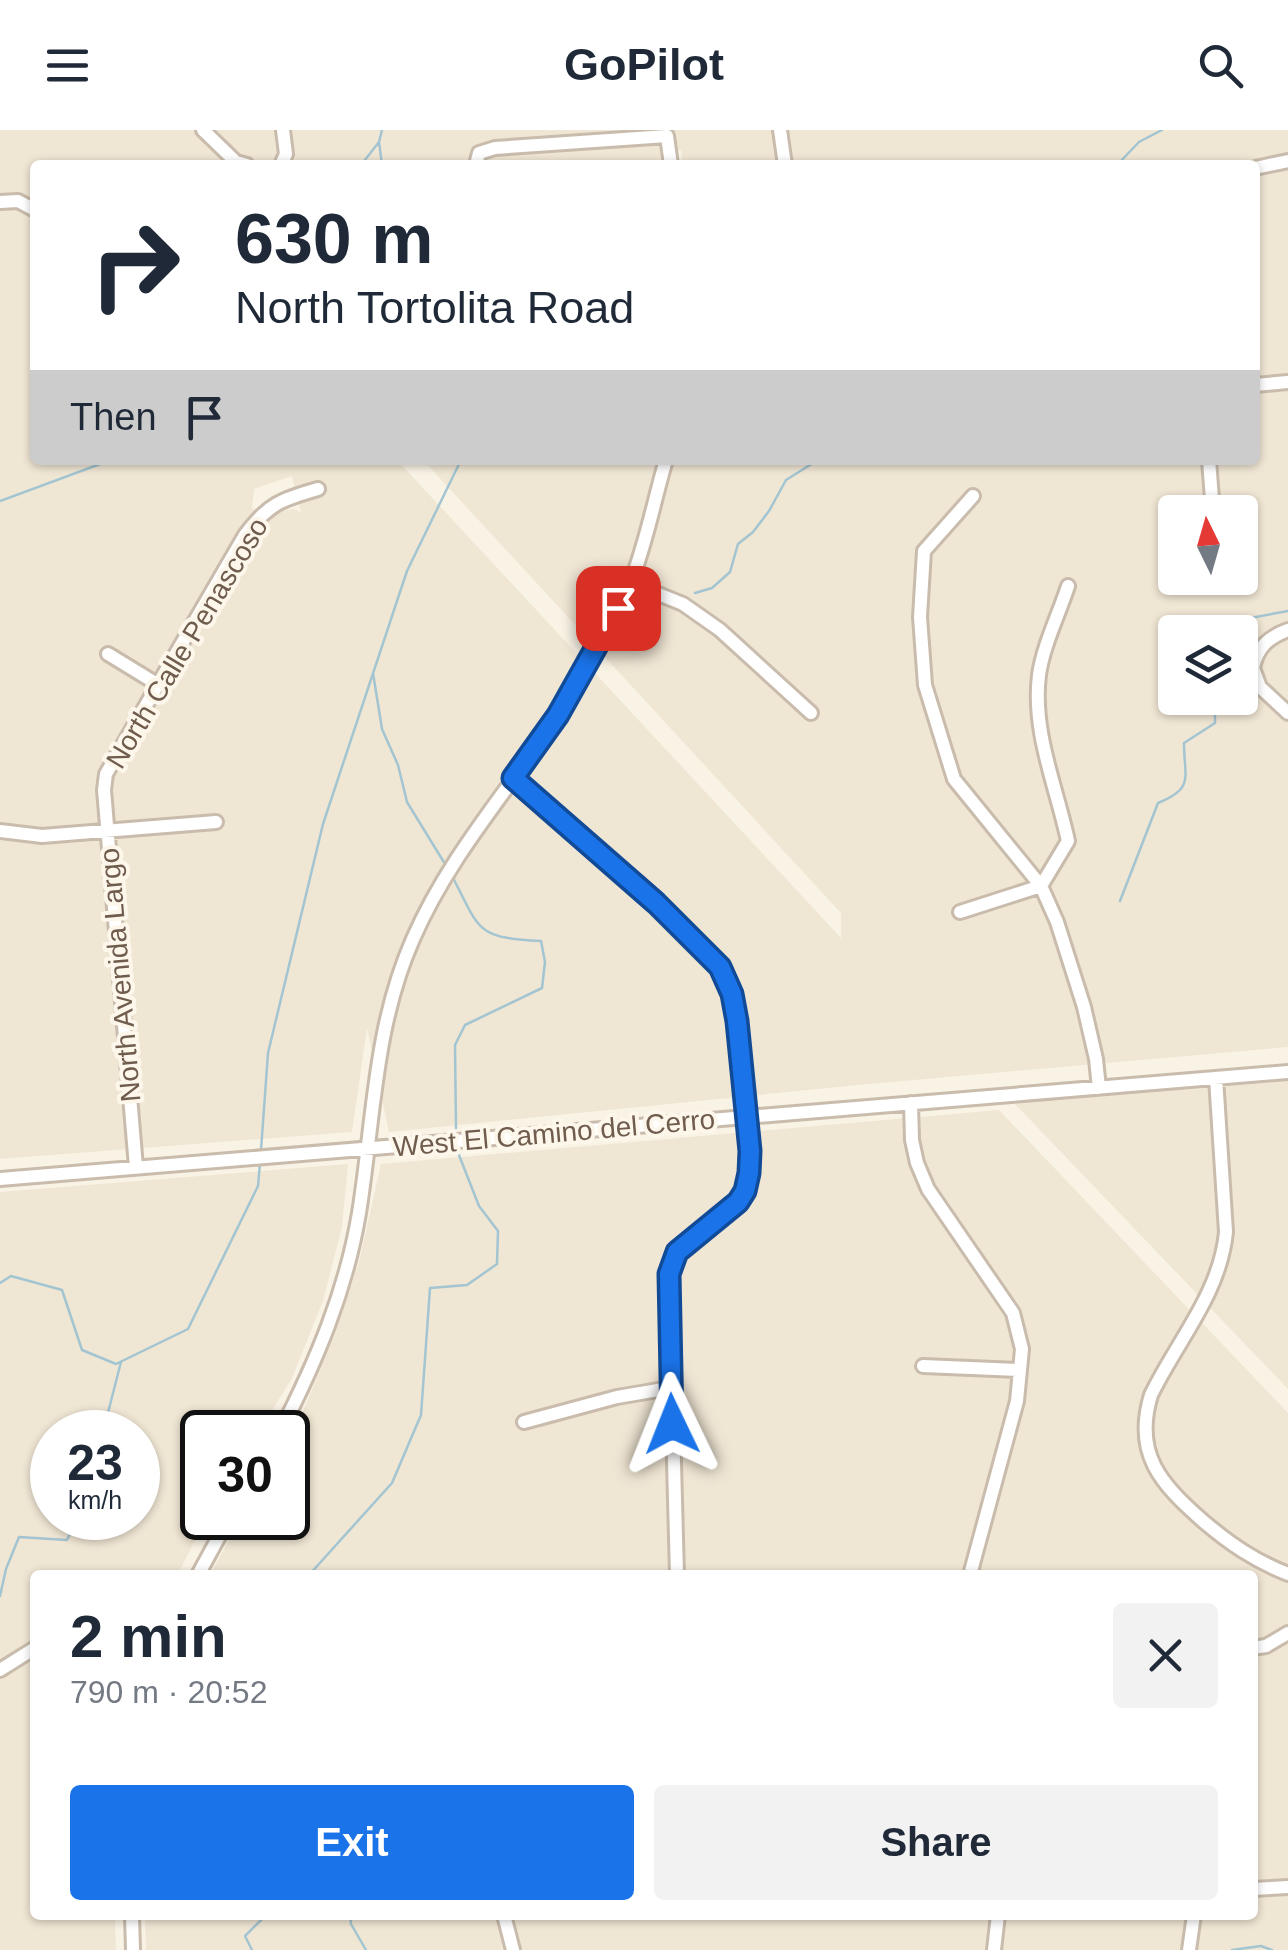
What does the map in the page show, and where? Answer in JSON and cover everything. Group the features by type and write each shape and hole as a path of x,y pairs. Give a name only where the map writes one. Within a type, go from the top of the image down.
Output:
{"street":[{"path":"203,130 234,160"},
{"path":"283,160 284,130"},
{"path":"780,130 784,160"},
{"path":"477,160 479,153 495,148 666,136 670,160"},
{"path":"1260,167 1288,162"},
{"path":"0,202 18,202 30,208"},
{"path":"1260,385 1288,382"},
{"path":"291,1410 317,1360 348,1268 394,986 414,936 460,850 558,715 631,583 665,465"},
{"path":"1209,465 1212,495"},
{"name":"North Calle Penascoso","path":"108,832 106,774 245,535 262,512 282,499 318,488"},
{"path":"973,496 924,550 920,617 925,685 954,779 1042,886 1084,1008 1096,1059 1098,1088"},
{"path":"631,583 683,604 720,630 811,712"},
{"path":"960,912 1042,886 1068,841 1040,740 1039,673 1068,586"},
{"path":"1288,630 1274,635 1262,646 1253,668 1260,686 1288,714"},
{"path":"108,654 157,684"},
{"path":"513,778 669,915 720,967 732,994 750,1151 745,1191 720,1219 677,1252 669,1274 676,1570"},
{"path":"108,832 216,822"},
{"name":"North Avenida Largo","path":"0,831 42,836 108,832 136,1168"},
{"name":"West El Camino del Cerro","path":"0,1179 1288,1072"},
{"path":"1216,1078 1224,1253 1208,1294 1151,1395 1144,1436 1157,1473 1170,1493 1247,1556 1288,1574"},
{"path":"911,1103 916,1163 928,1189 1014,1313 1022,1350 1017,1401 971,1570"},
{"path":"923,1366 1020,1370"},
{"path":"524,1422 617,1397 670,1388"},
{"path":"201,1570 217,1540"},
{"path":"1258,1647 1288,1633"},
{"path":"0,1670 30,1651"},
{"path":"1258,1889 1288,1887"},
{"path":"132,1920 133,1950"},
{"path":"505,1920 513,1950"},
{"path":"994,1950 997,1920"},
{"path":"1189,1950 1193,1920"}],"shaded area":[{"path":"0,130 1288,130 1288,1047 389,1132 367,1028 352,1132 0,1159","holes":["681,150 682,160 1260,160 1260,465 428,465 841,913 841,938 402,465 30,465 30,160 661,160 660,152","292,476 301,512 293,509 265,519 252,508 254,489"]},
{"path":"1288,1081 1288,1389 1015,1104"},
{"path":"999,1110 1288,1413 1288,1950 146,1950 145,1920 1258,1920 1258,1570 213,1570 229,1540 310,1540 310,1410 303,1410 359,1262 381,1164"},
{"path":"348,1164 342,1227 323,1301 292,1378 272,1410 180,1410 180,1540 195,1540 180,1570 30,1570 30,1920 115,1920 116,1950 0,1950 0,1192"}],"waterway":[{"path":"381,160 382,130"},
{"path":"1122,160 1139,142 1162,130"},
{"path":"365,160 379,142"},
{"path":"0,501 97,465"},
{"path":"261,1150 268,1053 323,824 407,571 459,465"},
{"path":"695,593 712,588 730,572 738,544 769,511 786,480 810,465"},
{"path":"1258,617 1288,611"},
{"path":"373,673 382,729 398,765 407,802 445,864"},
{"path":"1120,901 1158,803 1178,792 1185,780 1184,743 1215,723 1215,715"},
{"path":"452,876 482,927 503,937 541,941 545,962 542,988 465,1025 455,1045 456,1128"},
{"path":"314,1570 392,1483 421,1415 430,1288 467,1285 497,1264 498,1231 479,1206 457,1150"},
{"path":"0,1283 11,1276 62,1290 82,1350 116,1364 188,1329 258,1186 260,1163"},
{"path":"109,1410 121,1362"},
{"path":"0,1596 19,1537 30,1538"},
{"path":"252,1950 245,1936 261,1920"},
{"path":"351,1920 366,1950"},
{"path":"1232,1950 1261,1946 1272,1950"}],"route":[{"path":"618,608 558,715 513,778 682,927 720,967 732,994 741,1048 749,1173 738,1202 677,1252 669,1274 672,1424"}]}
